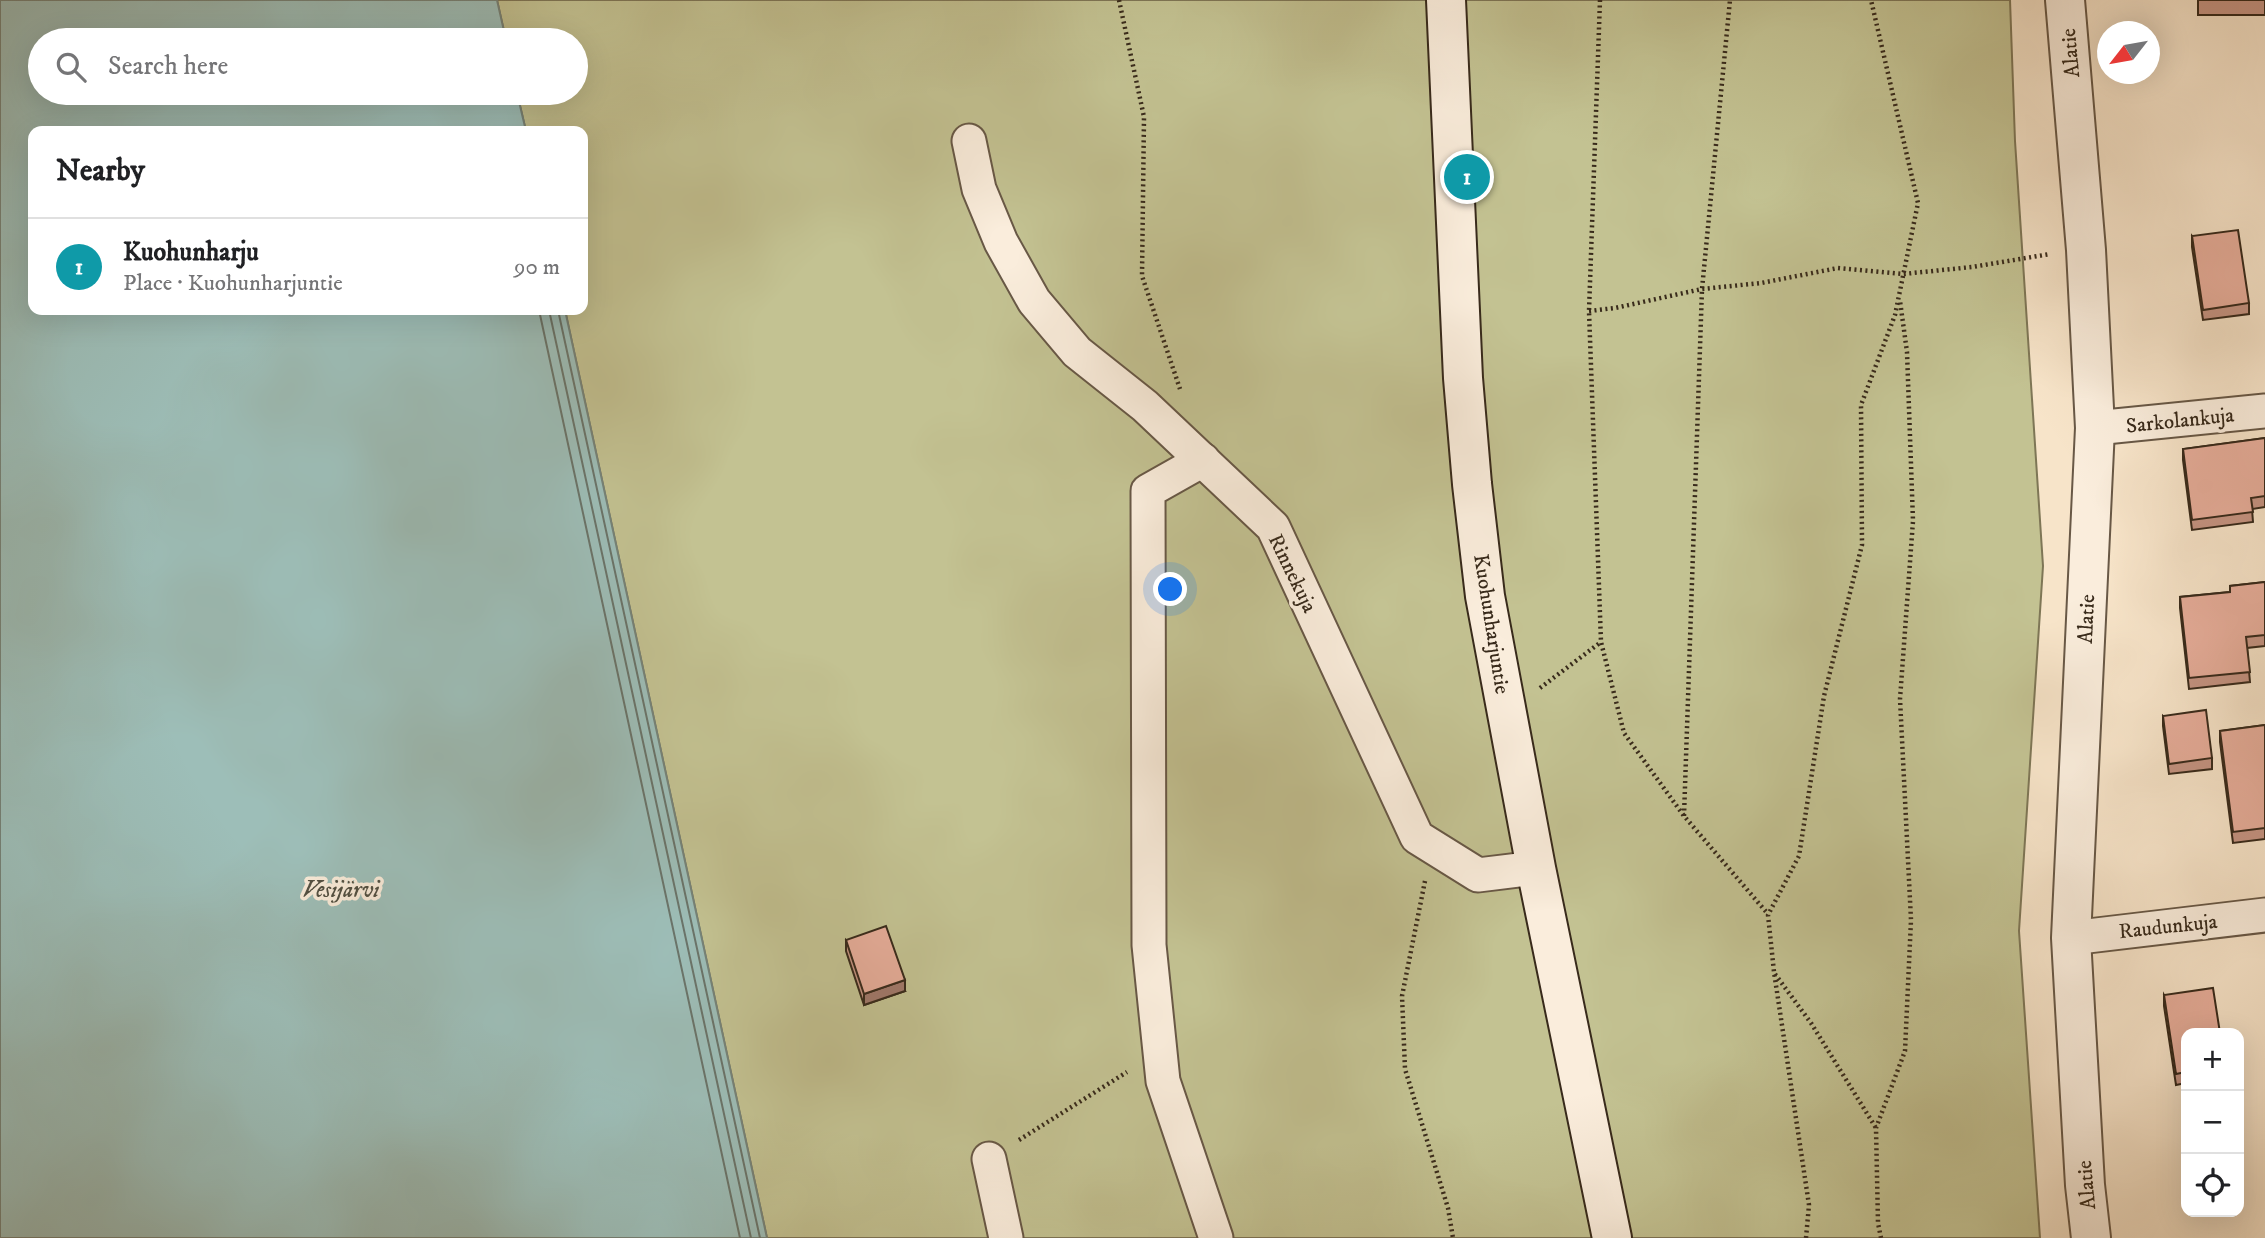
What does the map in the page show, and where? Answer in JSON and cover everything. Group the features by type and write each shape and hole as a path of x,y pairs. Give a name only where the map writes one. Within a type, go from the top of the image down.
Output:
{"main road":[{"name":"Kuohunharjuntie","path":"1446,0 1463,377 1485,596 1536,868 1612,1238"},
{"name":"Alatie","path":"2066,0 2086,250 2095,428 2071,938 2085,1185 2091,1238"}],"street":[{"name":"Rinnekuja","path":"969,141 979,189 1001,242 1034,301 1077,352 1145,406 1273,527 1417,837"},
{"name":"Sarkolankuja","path":"2095,428 2265,411"},
{"path":"1203,460 1148,491 1149,945 1162,1066 1216,1238"},
{"path":"1417,837 1478,874 1536,868"},
{"name":"Raudunkuja","path":"2071,938 2265,915"},
{"path":"989,1159 1006,1238"}],"path":[{"path":"1119,0 1144,117 1142,276 1183,398"},
{"path":"1600,0 1589,311 1601,642 1623,733 1684,816 1768,915"},
{"path":"1684,816 1702,289 1730,0"},
{"path":"1805,1238 1809,1205 1768,915 1799,856 1824,696 1862,545 1861,405 1895,316 1919,203 1871,0"},
{"path":"1589,311 1702,289 1760,283 1838,268 1903,274 2086,250"},
{"path":"1881,1238 1878,1223 1876,1128 1905,1051 1911,920 1900,699 1913,520 1907,352 1899,296"},
{"path":"1507,713 1601,642"},
{"path":"1417,837 1426,877 1402,996 1405,1069 1448,1208 1453,1238"},
{"path":"1774,972 1811,1023 1876,1128"},
{"path":"989,1159 1162,1066"}],"shaded area":[{"path":"497,0 2010,0 2015,141 2043,566 2019,931 2040,1238 767,1238 566,315 588,315 588,126 525,126 520,105 588,105 588,28 503,28"}],"water":[{"name":"Vesijärvi","path":"0,0 497,0 503,28 28,28 28,105 520,105 525,126 28,126 28,315 566,315 767,1238 0,1238"}],"building":[{"path":"2238,230 2249,303 2203,310 2192,236"},
{"path":"2265,438 2265,496 2251,498 2253,512 2192,520 2183,449"},
{"path":"2265,582 2265,635 2246,637 2250,672 2189,678 2180,597 2230,592 2230,586"},
{"path":"2206,710 2212,758 2169,764 2163,716"},
{"path":"2265,725 2265,828 2233,832 2220,731"},
{"path":"886,926 905,980 864,994 846,940"},
{"path":"2213,988 2219,1028 2181,1028 2181,1073 2176,1074 2164,995"}],"place":[{"name":"Kuohunharju","path":"1467,177"}]}
